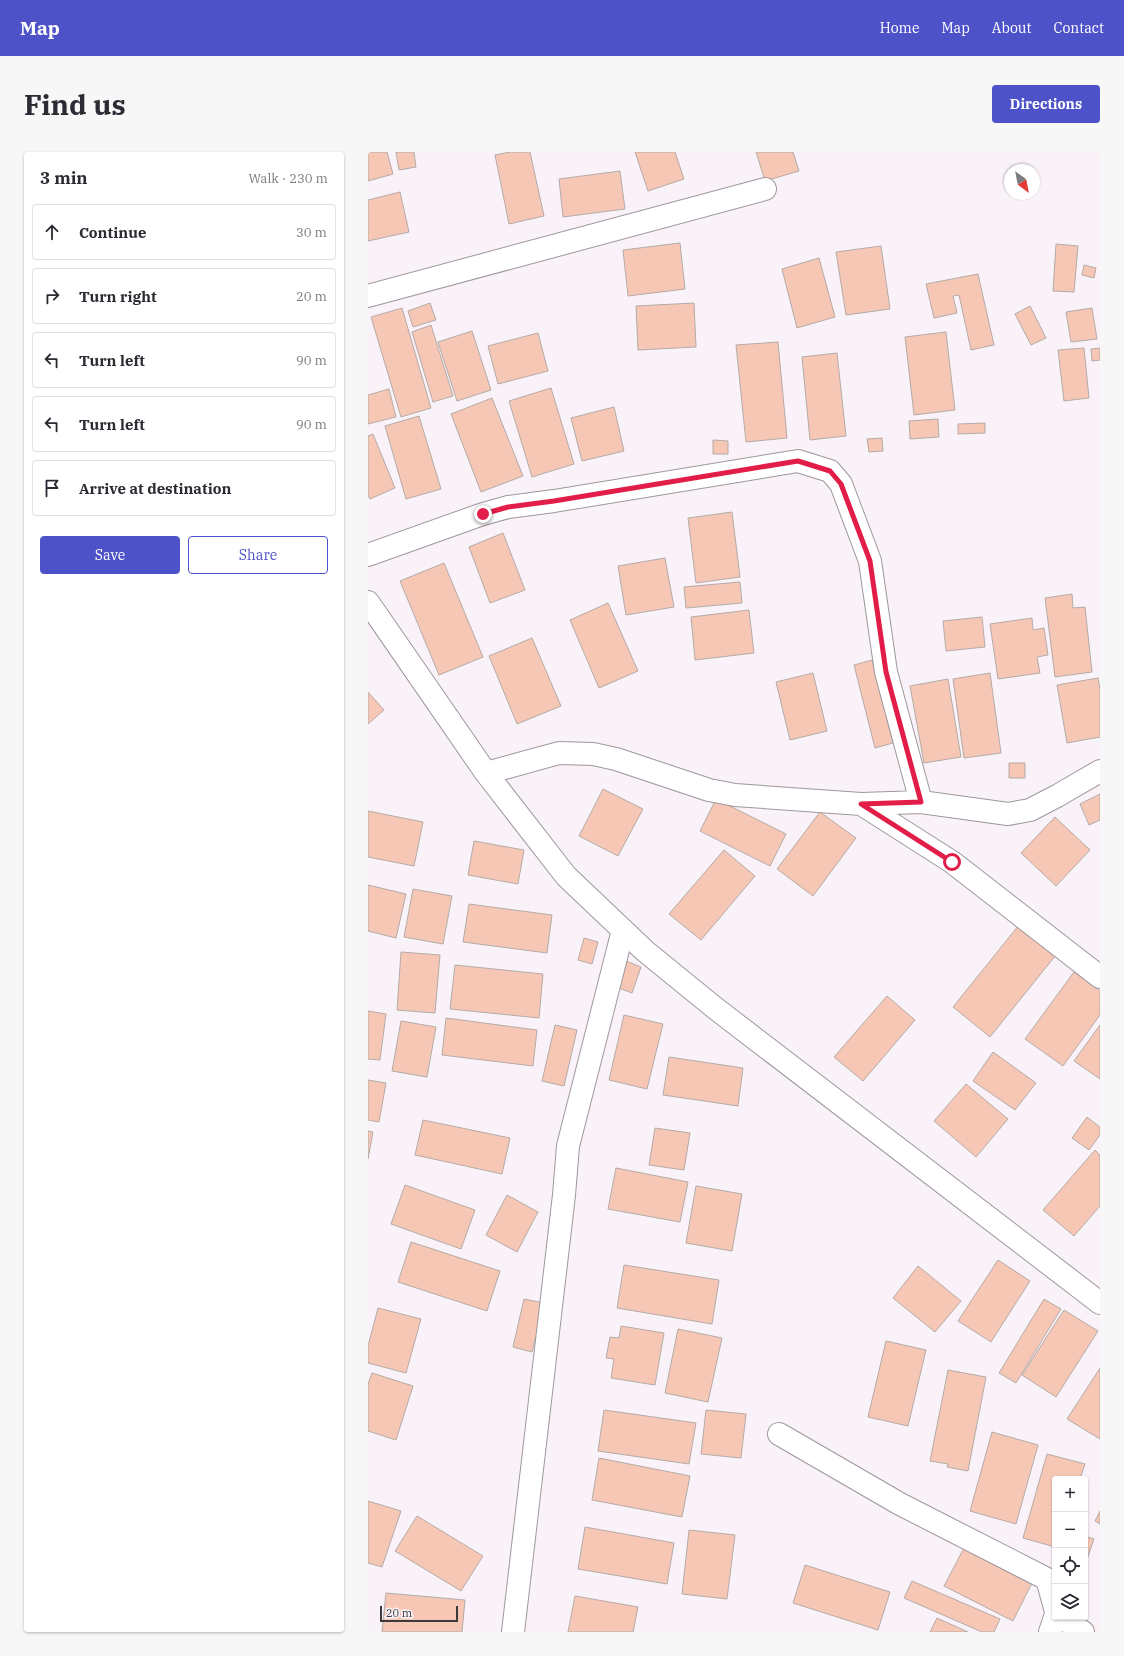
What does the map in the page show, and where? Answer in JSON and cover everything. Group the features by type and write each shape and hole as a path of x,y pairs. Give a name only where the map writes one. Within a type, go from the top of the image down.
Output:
{"street":[{"path":"368,296 765,189"},
{"path":"368,555 508,507 798,461 830,471 841,484 870,561 886,672 921,802"},
{"path":"368,602 486,773 566,876 645,951 715,1008 1100,1303"},
{"path":"486,773 559,753 593,754 616,759 716,791 735,795 861,804 921,802 1008,814 1030,810 1100,771"},
{"path":"861,804 952,862 1100,978"},
{"path":"513,1632 564,1195 568,1146 623,930"},
{"path":"779,1434 900,1504 1047,1579 1052,1597"},
{"path":"1050,1632 1054,1620"},
{"path":"1065,1620 1083,1632"}],"building":[{"path":"368,152 387,152 393,174 368,181"},
{"path":"396,152 414,152 416,167 399,170"},
{"path":"510,152 530,152 544,216 509,224 495,155"},
{"path":"635,152 675,152 684,179 648,191"},
{"path":"756,152 793,152 799,171 765,181"},
{"path":"620,171 625,209 563,217 559,179"},
{"path":"400,192 409,232 368,241 368,200"},
{"path":"680,243 685,289 628,296 623,250"},
{"path":"1056,244 1078,246 1074,292 1053,291"},
{"path":"881,246 890,309 846,315 836,252"},
{"path":"819,258 835,317 797,328 782,269"},
{"path":"1084,265 1096,268 1094,278 1082,275"},
{"path":"978,274 994,345 971,350 959,295 953,296 957,313 934,318 926,284"},
{"path":"430,303 436,320 413,327 408,311"},
{"path":"694,303 696,347 638,350 636,306"},
{"path":"1030,306 1046,338 1031,345 1015,314"},
{"path":"402,308 431,408 401,417 371,317"},
{"path":"1092,308 1097,339 1071,342 1066,312"},
{"path":"431,325 453,396 433,402 412,332"},
{"path":"472,331 491,390 457,401 438,342"},
{"path":"946,332 955,410 914,415 905,337"},
{"path":"538,333 548,371 498,384 488,346"},
{"path":"778,342 787,438 746,442 736,345"},
{"path":"1084,348 1089,398 1064,401 1058,350"},
{"path":"1100,348 1100,360 1092,361 1091,349"},
{"path":"837,353 846,436 810,440 802,357"},
{"path":"551,388 574,464 532,477 509,401"},
{"path":"389,389 396,417 368,424 368,395"},
{"path":"492,398 523,476 481,492 451,414"},
{"path":"614,407 624,451 582,461 571,418"},
{"path":"419,416 441,489 406,499 385,426"},
{"path":"938,419 939,437 910,439 909,421"},
{"path":"985,423 985,433 958,434 958,424"},
{"path":"373,434 395,488 370,499 368,495 368,436"},
{"path":"882,438 883,451 869,452 867,439"},
{"path":"713,440 728,441 728,454 713,454"},
{"path":"732,512 740,577 696,583 688,518"},
{"path":"503,533 525,590 490,603 469,547"},
{"path":"665,558 674,607 626,615 618,566"},
{"path":"444,563 483,657 439,675 400,581"},
{"path":"740,582 742,603 686,608 684,587"},
{"path":"1072,594 1073,608 1085,607 1092,672 1055,677 1045,598"},
{"path":"608,603 638,671 599,688 570,620"},
{"path":"749,610 754,653 695,660 691,617"},
{"path":"982,617 985,647 946,651 943,621"},
{"path":"1032,618 1033,630 1044,628 1048,655 1037,657 1040,673 998,679 990,624"},
{"path":"532,638 561,706 517,724 489,656"},
{"path":"872,660 893,743 875,748 854,665"},
{"path":"813,673 827,731 790,740 776,682"},
{"path":"990,673 1001,753 964,758 953,679"},
{"path":"1098,678 1100,689 1100,737 1067,743 1057,685"},
{"path":"948,679 961,757 924,763 910,686"},
{"path":"368,692 384,710 368,724"},
{"path":"1009,763 1025,763 1025,778 1009,778"},
{"path":"603,789 643,809 618,856 579,836"},
{"path":"1100,794 1100,820 1089,825 1080,804"},
{"path":"716,799 786,834 770,866 700,831"},
{"path":"368,811 423,822 414,866 368,857"},
{"path":"820,812 856,838 813,896 777,869"},
{"path":"1055,817 1090,850 1056,886 1021,853"},
{"path":"474,841 524,850 518,884 468,875"},
{"path":"724,850 755,876 701,940 669,914"},
{"path":"368,885 406,894 396,938 368,931"},
{"path":"413,889 452,896 443,944 404,937"},
{"path":"469,904 552,915 547,953 463,942"},
{"path":"1019,925 1056,955 990,1037 953,1007"},
{"path":"584,938 598,942 592,964 578,960"},
{"path":"401,952 440,955 435,1013 397,1010"},
{"path":"626,961 641,967 632,993 616,987"},
{"path":"455,965 543,974 539,1018 450,1009"},
{"path":"1074,972 1100,991 1100,1015 1063,1066 1025,1039"},
{"path":"887,996 915,1020 863,1081 834,1057"},
{"path":"368,1011 386,1014 380,1060 368,1059"},
{"path":"624,1015 663,1024 647,1089 609,1080"},
{"path":"446,1018 537,1030 533,1066 442,1055"},
{"path":"401,1021 436,1027 427,1077 392,1071"},
{"path":"555,1025 577,1030 564,1086 542,1081"},
{"path":"1100,1025 1100,1079 1074,1061"},
{"path":"993,1052 1036,1083 1015,1110 973,1081"},
{"path":"669,1057 743,1068 738,1106 663,1095"},
{"path":"368,1080 386,1083 379,1122 368,1120"},
{"path":"966,1084 1008,1119 976,1157 934,1121"},
{"path":"1087,1117 1100,1127 1100,1135 1089,1150 1072,1138"},
{"path":"423,1120 510,1138 502,1174 415,1155"},
{"path":"655,1128 690,1133 684,1170 649,1165"},
{"path":"368,1131 373,1132 368,1159"},
{"path":"1095,1150 1100,1155 1100,1206 1074,1236 1043,1210"},
{"path":"616,1168 688,1182 680,1222 608,1209"},
{"path":"405,1185 475,1210 461,1249 391,1224"},
{"path":"696,1186 742,1194 732,1251 686,1243"},
{"path":"507,1195 538,1212 517,1252 486,1235"},
{"path":"411,1242 500,1271 487,1311 398,1282"},
{"path":"998,1260 1030,1281 991,1342 958,1321"},
{"path":"624,1265 719,1280 712,1324 617,1308"},
{"path":"918,1266 961,1301 935,1332 893,1298"},
{"path":"524,1299 544,1303 532,1352 513,1347"},
{"path":"1044,1299 1061,1309 1016,1383 999,1373"},
{"path":"378,1308 421,1319 406,1373 368,1363 368,1346"},
{"path":"1064,1310 1098,1331 1056,1397 1022,1375"},
{"path":"621,1326 664,1333 655,1385 611,1378 614,1359 606,1358 610,1337 619,1338"},
{"path":"678,1329 722,1338 708,1402 665,1393"},
{"path":"886,1341 926,1350 908,1426 868,1417"},
{"path":"1100,1368 1100,1439 1067,1419"},
{"path":"948,1370 986,1377 968,1471 947,1467 948,1464 930,1461"},
{"path":"372,1373 413,1386 396,1440 368,1431 368,1384"},
{"path":"604,1410 696,1423 689,1464 598,1451"},
{"path":"706,1410 746,1414 741,1458 701,1454"},
{"path":"992,1432 1038,1445 1016,1524 970,1511"},
{"path":"1047,1454 1085,1464 1081,1476 1052,1476 1052,1546 1023,1538"},
{"path":"599,1458 690,1476 682,1517 592,1500"},
{"path":"368,1501 401,1511 382,1567 368,1563"},
{"path":"1100,1511 1100,1524 1095,1521"},
{"path":"417,1516 483,1556 461,1591 395,1551"},
{"path":"585,1527 674,1543 667,1584 578,1569"},
{"path":"689,1530 735,1535 727,1599 682,1594"},
{"path":"1088,1537 1094,1539 1088,1556"},
{"path":"964,1548 1032,1583 1013,1621 944,1586"},
{"path":"805,1565 890,1592 878,1630 793,1603"},
{"path":"912,1581 1000,1619 994,1632 982,1632 904,1598"},
{"path":"386,1593 465,1600 462,1632 382,1632"},
{"path":"575,1596 638,1607 633,1632 568,1632"},
{"path":"937,1618 968,1632 930,1632"}],"route":[{"path":"483,514 508,507 554,501 798,461 830,471 841,484 870,561 886,672 921,802 861,804 952,862"}]}
